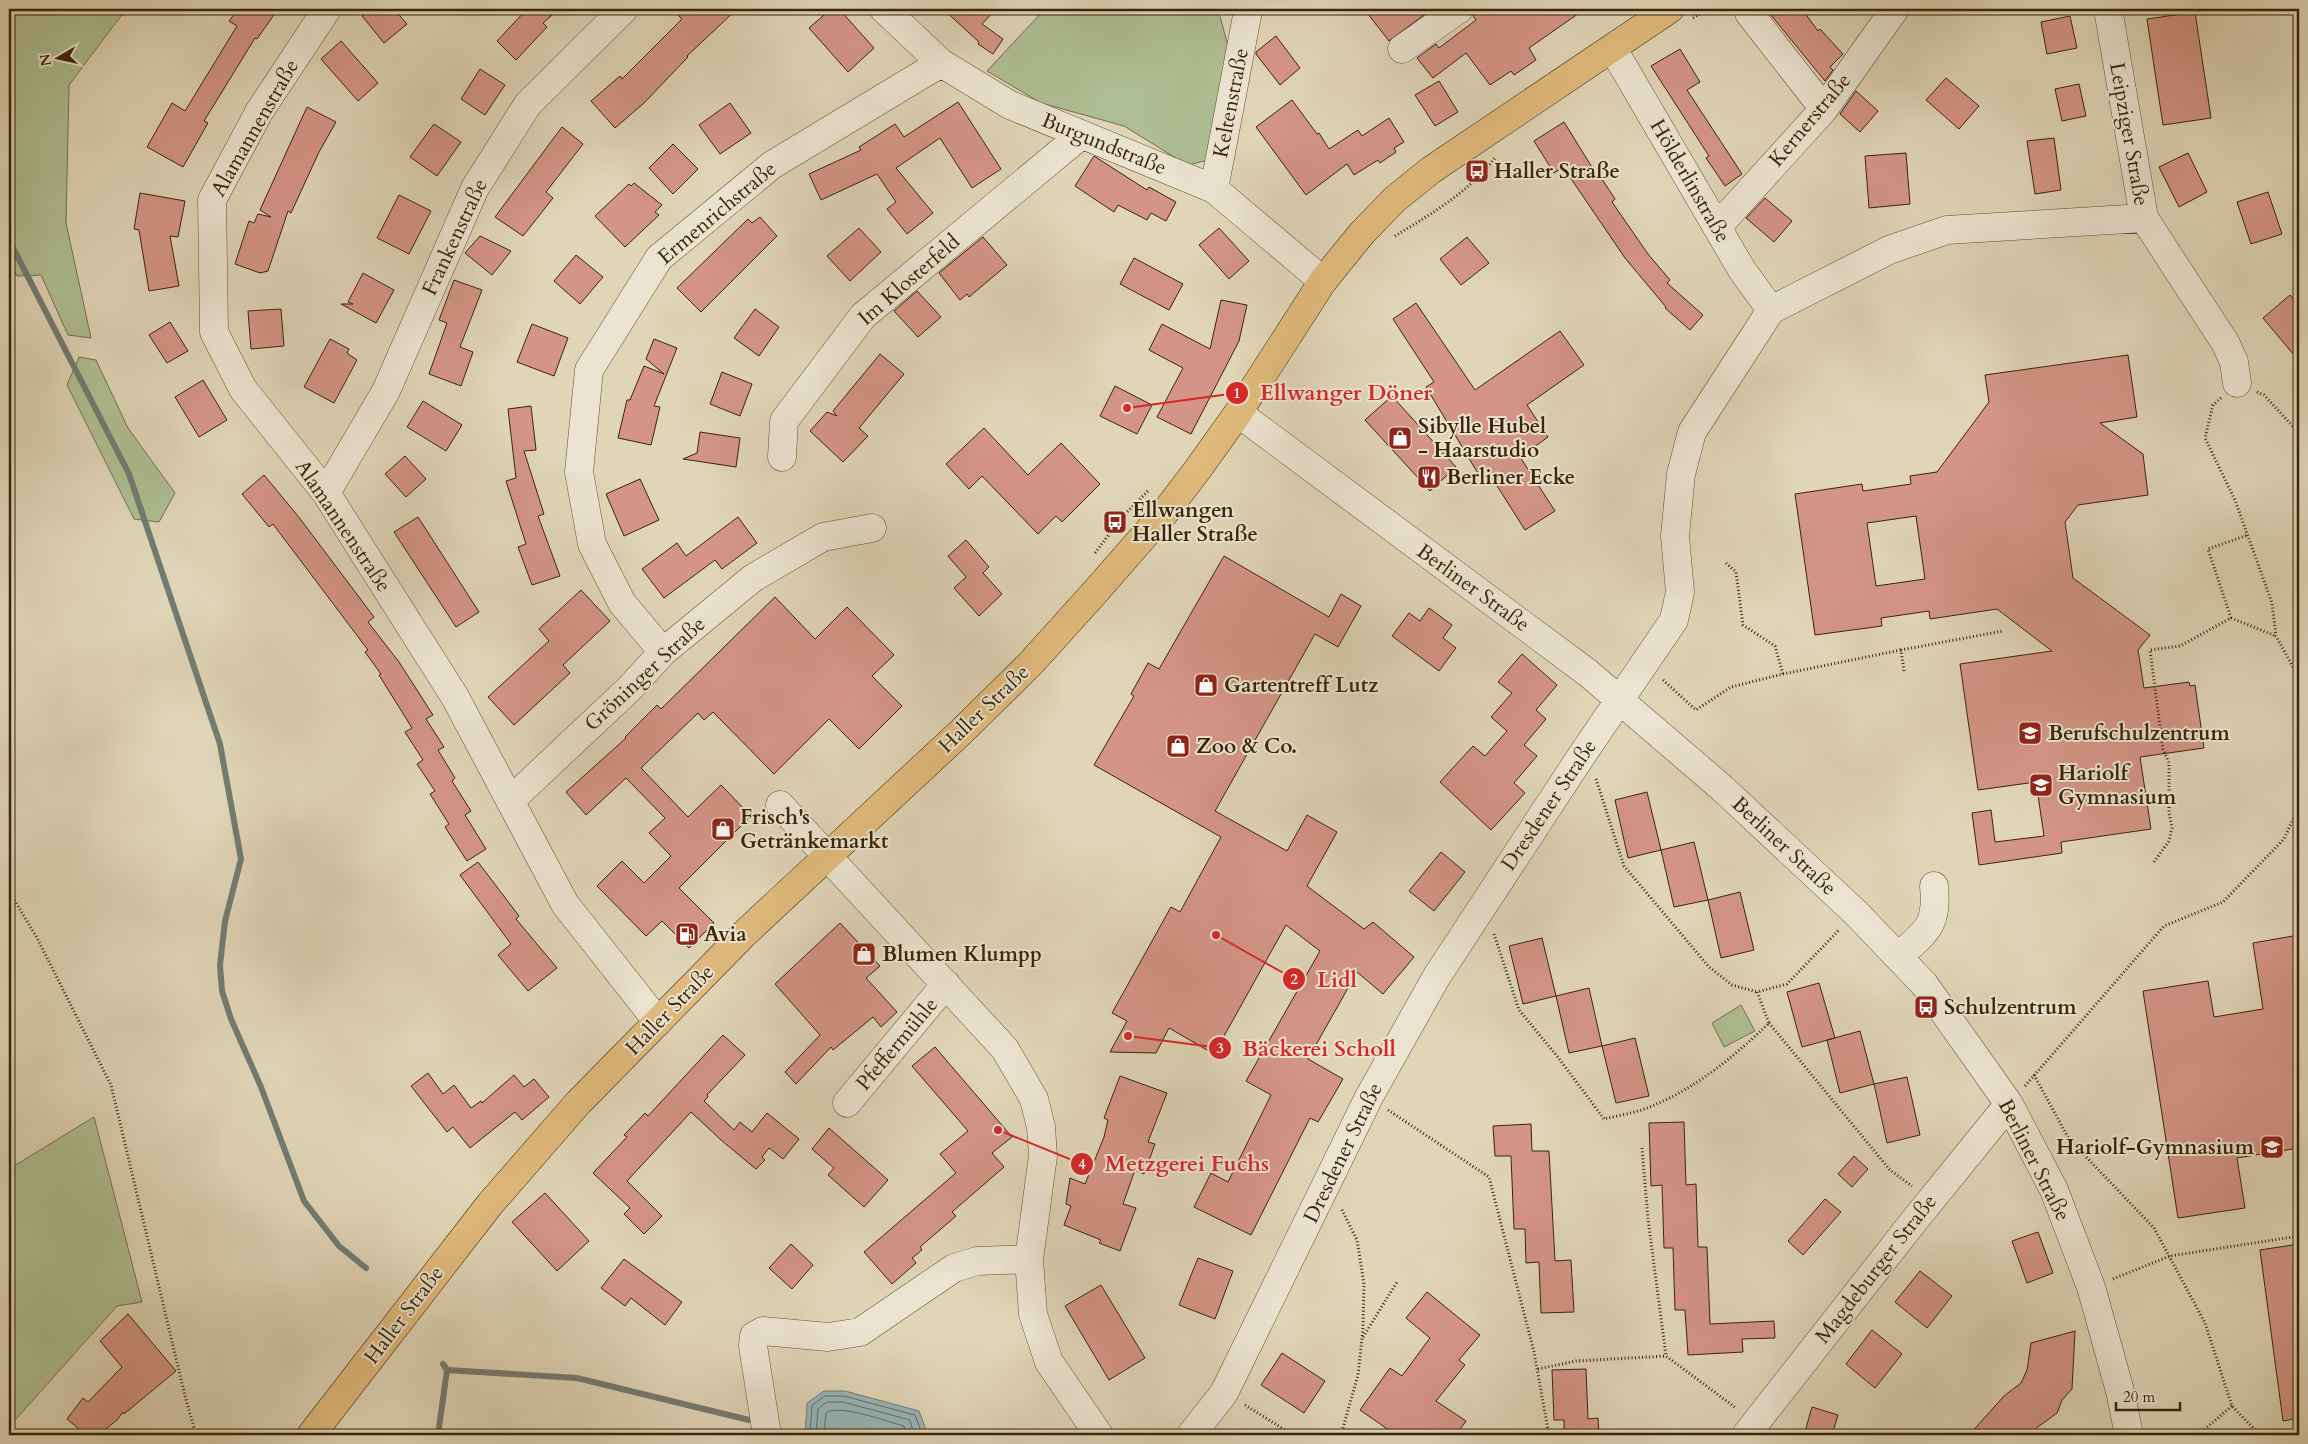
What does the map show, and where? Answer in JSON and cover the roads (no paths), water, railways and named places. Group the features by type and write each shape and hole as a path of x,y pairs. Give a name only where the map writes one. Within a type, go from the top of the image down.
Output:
{"main road":[{"name":"Haller Straße","path":"311,1435 490,1204 578,1104 744,934 829,856 1031,663 1166,511 1238,413 1323,281 1362,233 1395,200 1431,170 1670,9"}],"street":[{"name":"Alamannenstraße","path":"327,9 259,112 212,200 214,332 243,389 326,493 454,697 565,904 658,1022"},
{"name":"Frankenstraße","path":"326,493 386,391 475,188 528,104 624,9"},
{"name":"Burgundstraße","path":"884,9 941,63 1010,105 1214,189 1323,281"},
{"path":"1402,49 1459,9"},
{"name":"Kernerstraße","path":"1718,226 1824,109 1895,9"},
{"name":"Leipziger Straße","path":"2108,9 2144,218 2226,344 2234,362 2237,383"},
{"path":"1749,13 1824,109"},
{"name":"Keltenstraße","path":"1214,189 1247,16"},
{"name":"Hölderlinstraße","path":"1613,48 1742,270 1771,310"},
{"name":"Ermenrichstraße","path":"663,652 622,603 592,544 579,472 589,370 659,258 772,165 941,63"},
{"name":"Im Klosterfeld","path":"782,457 784,420 863,316 1081,135"},
{"path":"1771,310 1889,250 1947,230 2144,218"},
{"name":"Dresdener Straße","path":"1191,1435 1224,1392 1369,1097 1437,976 1478,911 1674,620 1680,592 1675,536 1681,474 1692,432 1771,310"},
{"name":"Berliner Straße","path":"1238,413 1588,673 1722,788 1856,913 1924,984 2009,1104 2054,1190 2091,1287 2120,1391 2129,1435"},
{"name":"Gröninger Straße","path":"510,801 629,689 663,652 761,574 823,537 872,528"},
{"path":"780,806 829,856 1005,1049 1034,1099 1041,1127 1043,1156 1028,1259 1033,1314 1050,1362 1099,1435"},
{"path":"1898,957 1932,922 1936,907 1934,886"},
{"name":"Pfeffermühle","path":"847,1103 946,984"},
{"name":"Magdeburger Straße","path":"1751,1429 2009,1104"},
{"path":"767,1435 753,1346 754,1336 763,1331 828,1337 860,1332 954,1268 977,1261 1028,1259"}],"water":[{"path":"824,1391 845,1391 919,1411 925,1427 925,1435 805,1435 807,1403"}],"waterway":[{"path":"9,240 129,474 220,744 241,859 225,921 220,965 222,991 231,1019 261,1087 304,1201 339,1246 366,1268"},
{"path":"438,1435 447,1370 443,1364"},
{"path":"447,1370 577,1378 749,1420"}],"place":[{"name":"Haller Straße","path":"1477,171"},
{"name":"Ellwanger Döner","path":"1127,408"},
{"name":"Sibylle Hubel - Haarstudio","path":"1400,438"},
{"name":"Berliner Ecke","path":"1429,477"},
{"name":"Ellwangen Haller Straße","path":"1115,522"},
{"name":"Gartentreff Lutz","path":"1206,685"},
{"name":"Berufschulzentrum","path":"2030,733"},
{"name":"Zoo & Co.","path":"1178,746"},
{"name":"Hariolf Gymnasium","path":"2041,785"},
{"name":"Frisch's Getränkemarkt","path":"723,829"},
{"name":"Avia","path":"687,934"},
{"name":"Lidl","path":"1216,935"},
{"name":"Blumen Klumpp","path":"864,954"},
{"name":"Schulzentrum","path":"1926,1007"},
{"name":"Bäckerei Scholl","path":"1128,1036"},
{"name":"Metzgerei Fuchs","path":"998,1130"},
{"name":"Hariolf-Gymnasium","path":"2272,1147"}]}
